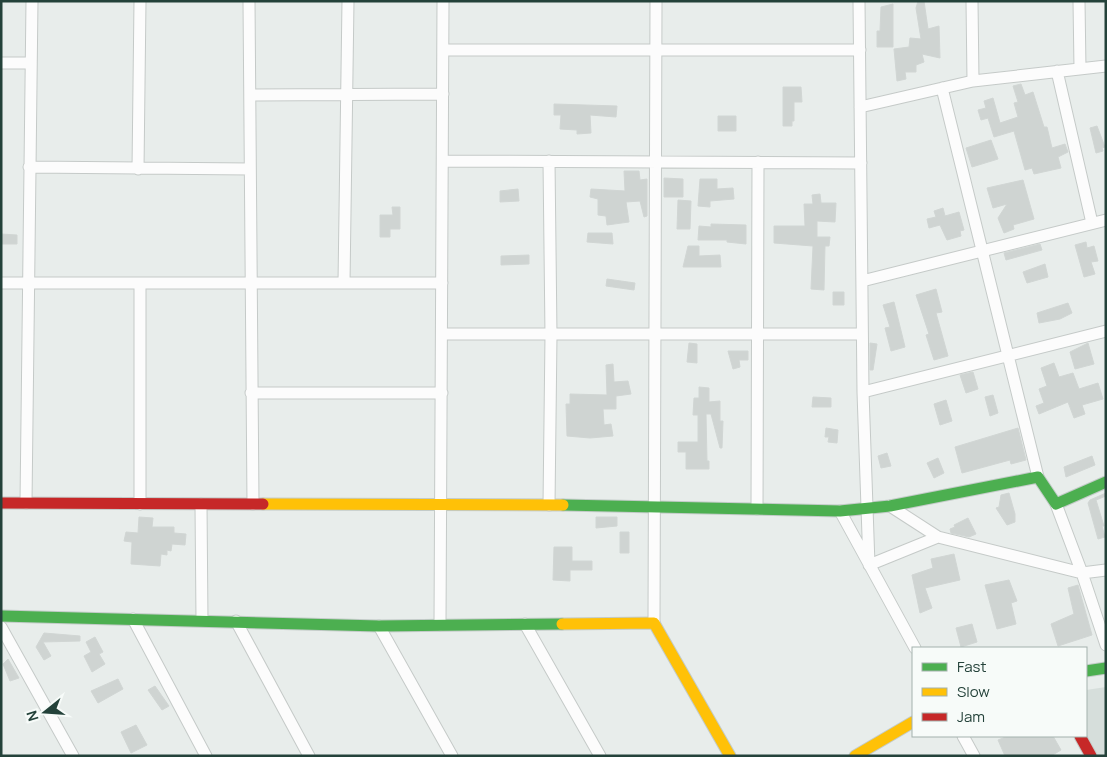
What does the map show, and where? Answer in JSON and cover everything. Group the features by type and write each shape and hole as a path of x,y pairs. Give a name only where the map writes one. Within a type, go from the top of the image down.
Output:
{"street":[{"path":"26,503 32,1"},
{"path":"138,169 140,1"},
{"path":"249,1 251,393 254,504"},
{"path":"344,283 348,1"},
{"path":"440,625 443,1"},
{"path":"656,1 654,162 656,508 654,623 730,756"},
{"path":"859,1 863,392 869,565"},
{"path":"972,1 973,81"},
{"path":"1079,1 1080,69"},
{"path":"443,50 860,50"},
{"path":"1,63 31,64"},
{"path":"860,107 973,81 1106,66"},
{"path":"1057,71 1092,224"},
{"path":"942,88 1038,477 1056,504 1106,645"},
{"path":"250,95 443,94"},
{"path":"443,161 861,163"},
{"path":"549,161 551,335 549,506"},
{"path":"757,509 756,335 758,162"},
{"path":"29,167 250,169"},
{"path":"862,281 1106,220"},
{"path":"1,284 442,283"},
{"path":"140,284 140,504"},
{"path":"863,392 1106,331"},
{"path":"442,334 654,336 862,334"},
{"path":"251,393 442,394"},
{"path":"1,503 549,506 840,511 890,506 1038,477"},
{"path":"1056,504 1106,482"},
{"path":"201,504 202,620"},
{"path":"890,506 938,537 1082,573 1106,570"},
{"path":"840,511 914,647"},
{"path":"869,565 938,537"},
{"path":"1,616 380,626 654,623"},
{"path":"133,619 206,756"},
{"path":"236,621 310,756"},
{"path":"526,624 600,756"},
{"path":"1,626 73,756"},
{"path":"380,626 452,756"},
{"path":"1087,671 1106,668"},
{"path":"855,756 912,723"},
{"path":"964,737 974,756"},
{"path":"1081,737 1091,756"}],"shaded area":[{"path":"1106,687 1106,756 1098,756 1087,736 1087,690"}],"building":[{"path":"918,1 924,1 928,29 939,26 940,58 922,54 924,62 916,65 916,72 905,72 906,79 897,81 894,49 909,47 910,38 921,39 916,8"},
{"path":"893,4 893,47 877,47 877,31 880,31 881,7"},
{"path":"1021,84 1025,95 1033,92 1044,127 1047,127 1052,148 1065,144 1068,152 1058,157 1061,168 1034,174 1032,168 1025,170 1014,131 994,137 988,118 981,120 978,110 986,108 984,101 993,98 1000,123 1018,117 1014,103 1018,102 1013,86"},
{"path":"783,87 801,87 802,102 794,102 794,121 792,121 792,126 783,126"},
{"path":"554,104 617,106 616,117 590,115 591,133 577,134 577,130 560,129 561,115 554,115"},
{"path":"718,116 736,116 736,131 718,131"},
{"path":"1097,126 1105,147 1102,148 1103,151 1096,153 1090,128"},
{"path":"991,140 998,159 972,167 966,148"},
{"path":"624,171 639,171 640,180 647,179 647,216 644,217 640,201 626,202 629,222 607,225 606,216 598,215 598,199 590,197 591,189 625,191"},
{"path":"664,178 683,179 683,197 664,197"},
{"path":"700,179 717,179 717,189 733,188 734,199 710,201 710,207 698,206"},
{"path":"1023,180 1034,219 1013,225 1014,229 1004,233 998,218 1007,204 993,208 987,188"},
{"path":"518,189 519,201 500,202 500,191"},
{"path":"820,194 821,203 836,203 835,222 817,221 817,237 830,237 829,246 825,246 824,290 811,289 813,246 774,243 774,226 805,226 804,204 813,204 812,195"},
{"path":"678,200 691,201 690,229 677,229"},
{"path":"392,207 400,207 400,229 390,229 390,237 380,237 380,215 393,215"},
{"path":"943,208 945,216 959,212 964,230 960,231 961,236 947,240 940,225 929,228 927,219 936,217 934,211"},
{"path":"711,224 746,225 746,244 727,242 727,240 698,240 699,226 711,227"},
{"path":"588,233 612,233 613,244 587,242"},
{"path":"1,234 17,235 17,244 1,244"},
{"path":"1086,242 1087,248 1094,246 1098,261 1091,262 1095,274 1084,277 1075,245"},
{"path":"1040,244 1042,250 1006,260 1004,253"},
{"path":"688,246 699,246 699,256 720,255 721,267 683,267"},
{"path":"529,255 529,264 501,265 501,256"},
{"path":"1045,264 1048,277 1027,283 1023,272"},
{"path":"607,279 635,283 634,290 606,286"},
{"path":"936,289 942,312 936,313 948,356 934,360 926,335 929,334 916,295"},
{"path":"833,292 844,292 844,305 833,305"},
{"path":"894,302 905,347 891,351 885,328 890,327 883,305"},
{"path":"1068,303 1072,313 1060,319 1039,323 1037,313"},
{"path":"689,343 697,344 697,363 687,362"},
{"path":"870,343 877,344 873,370 870,370"},
{"path":"1088,343 1094,364 1075,369 1070,352"},
{"path":"728,351 748,351 748,360 739,360 740,367 733,369"},
{"path":"1054,363 1059,377 1073,373 1079,389 1098,383 1103,399 1082,405 1085,414 1074,418 1068,402 1039,414 1036,406 1044,403 1039,389 1047,386 1041,368"},
{"path":"613,364 614,382 628,381 631,394 616,396 616,409 603,409 604,425 611,424 613,436 590,438 567,436 566,404 570,404 570,394 607,395 606,365"},
{"path":"973,372 978,389 966,393 960,375"},
{"path":"699,387 709,388 709,402 720,401 720,421 723,421 722,448 720,448 711,414 706,414 707,461 709,461 709,469 686,469 686,452 678,452 678,442 698,442 698,415 693,415 694,398 699,398"},
{"path":"993,395 998,413 990,416 985,397"},
{"path":"813,397 831,398 831,407 812,407"},
{"path":"946,400 952,421 940,425 934,404"},
{"path":"826,428 838,430 837,443 828,442 829,437 825,437"},
{"path":"1018,428 1026,460 1011,464 1010,460 962,473 955,447"},
{"path":"887,453 891,466 881,468 878,456"},
{"path":"1092,456 1095,465 1066,477 1064,467"},
{"path":"938,458 944,473 934,478 927,463"},
{"path":"1009,493 1015,514 1015,522 1007,525 996,508 999,507 1001,495"},
{"path":"1106,493 1106,496 1096,500 1104,526 1102,526 1105,537 1098,539 1088,503 1090,500"},
{"path":"139,517 153,518 152,527 174,527 174,533 186,534 185,545 172,544 171,551 167,550 167,555 161,554 160,566 131,564 132,542 124,541 126,532 138,533"},
{"path":"596,517 617,517 617,526 596,528"},
{"path":"968,518 976,534 969,537 951,533 950,529 955,527 954,525"},
{"path":"620,532 629,532 629,553 620,553"},
{"path":"554,547 572,547 572,561 592,561 592,570 570,570 570,581 553,580"},
{"path":"954,554 960,580 925,588 932,608 920,613 912,575 933,568 931,559"},
{"path":"1009,580 1017,601 1011,603 1016,624 997,629 985,585"},
{"path":"1078,585 1092,635 1058,646 1051,624 1074,614 1068,588"},
{"path":"972,624 977,642 961,647 956,628"},
{"path":"44,633 80,636 80,641 43,642 51,656 44,660 36,647"},
{"path":"95,637 103,652 99,654 105,664 92,672 84,656 91,652 86,642"},
{"path":"8,659 19,678 10,681 3,664"},
{"path":"118,679 123,689 98,703 91,691"},
{"path":"155,686 169,706 162,710 148,690"},
{"path":"136,725 147,745 131,753 121,732"},
{"path":"1006,737 1054,737 1061,750 1051,756 1005,756 998,740"}],"traffic: fast":[{"path":"563,505 840,511 890,506 1038,477 1056,504 1106,482"},
{"path":"1,616 379,626 562,624"},
{"path":"1087,671 1106,668"}],"traffic: slow":[{"path":"263,504 563,505"},
{"path":"562,624 654,623 730,756"},
{"path":"855,756 912,723"}],"traffic: jam":[{"path":"1,503 263,504"},
{"path":"1081,737 1091,756"}]}
